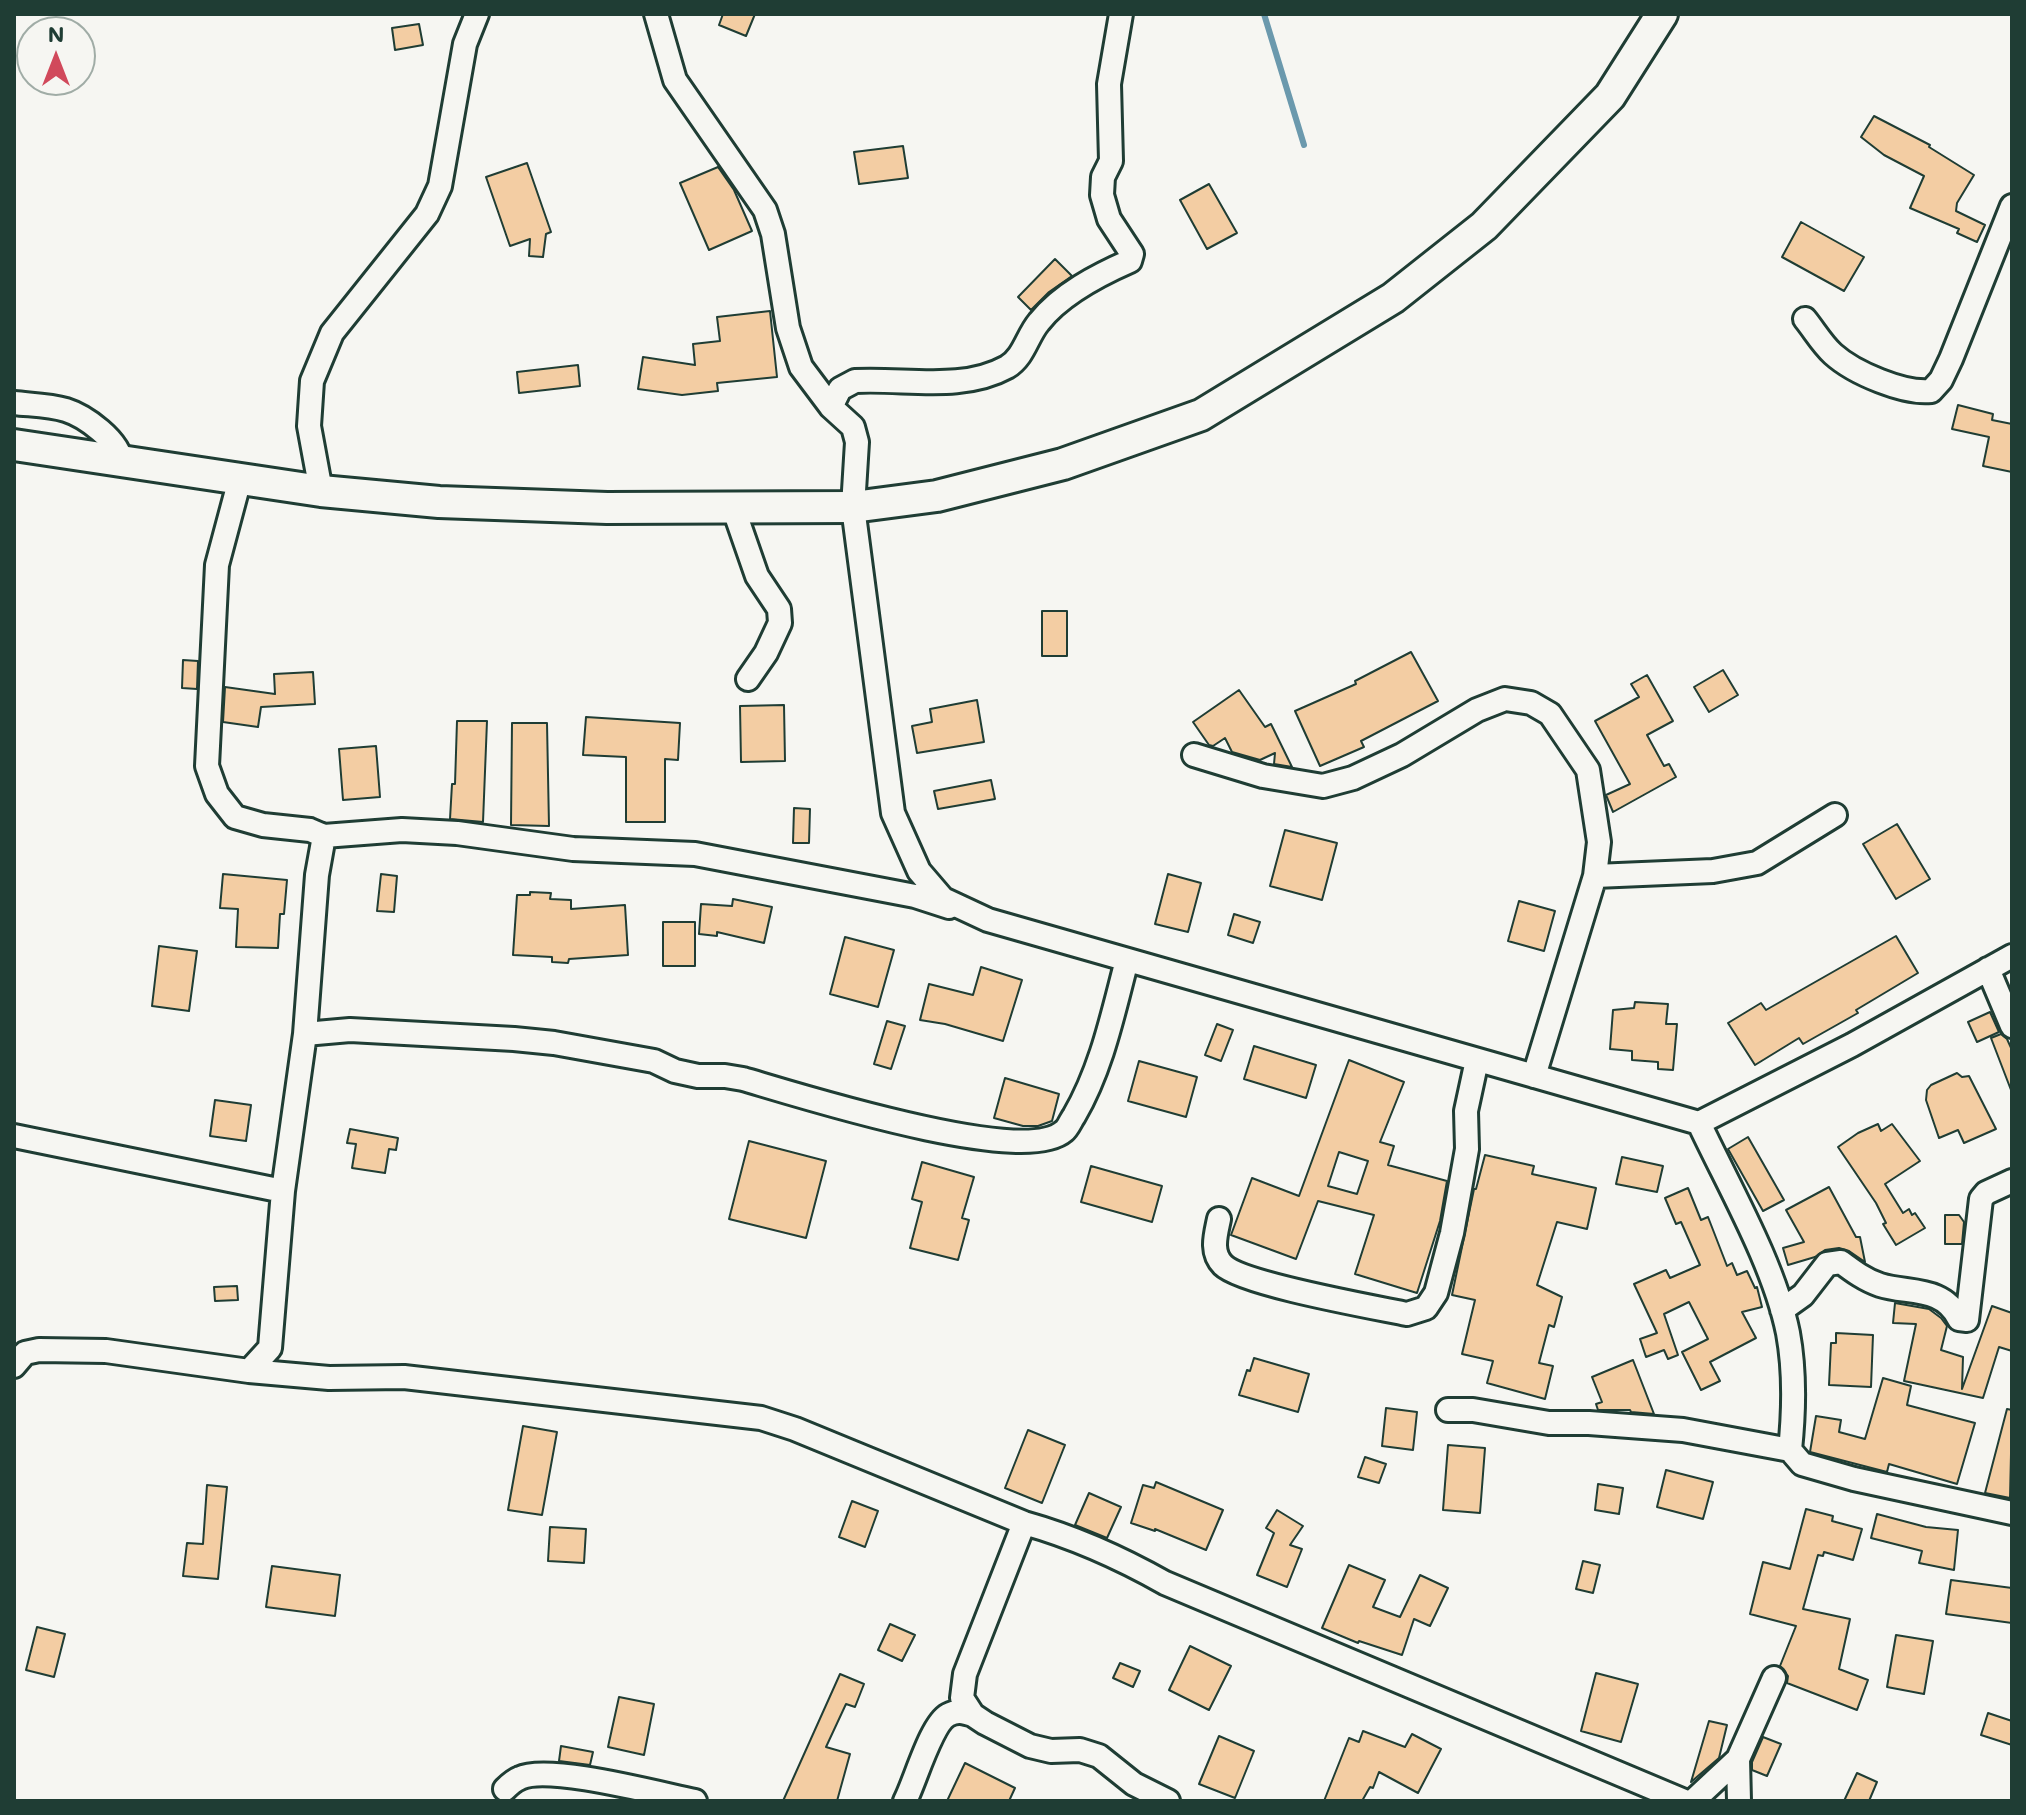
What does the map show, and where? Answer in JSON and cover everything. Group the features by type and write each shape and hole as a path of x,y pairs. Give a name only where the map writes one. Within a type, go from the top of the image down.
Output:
{"street":[{"path":"458,14 465,44"},
{"path":"321,491 309,426 312,381 332,333 427,214 440,186 465,44 477,14"},
{"path":"656,14 675,80 765,210 773,234 788,328 801,367 831,407 853,427 857,442 853,507 893,813 919,871 943,899 988,920"},
{"path":"831,407 840,389 855,381 969,381 1009,366 1022,353 1038,323 1068,295 1130,261 1132,254 1109,219 1102,195 1103,177 1111,161 1109,84 1121,14"},
{"path":"14,445 321,491 455,502 607,508 853,507 937,496 1063,464 1201,415 1393,298 1484,226 1610,96 1662,14"},
{"path":"1805,319 1833,354 1862,372 1915,393 1931,391 1941,380 1951,359 2012,206"},
{"path":"14,403 54,407 75,414 114,446 120,453 121,462"},
{"path":"240,479 217,565 207,766 217,794 235,817 263,825 310,830 324,836 402,830 457,833 573,849 695,854 915,896 988,920 1699,1123 1852,1045 2012,956"},
{"path":"733,507 757,576 779,609 780,623 766,653 748,679"},
{"path":"1194,755 1263,776 1323,786 1353,778 1402,755 1477,710 1505,699 1531,703 1550,714 1588,770 1599,842 1595,876 1534,1076"},
{"path":"1595,876 1713,871 1757,863 1835,815"},
{"path":"249,1371 270,1348 283,1191 305,1034 317,875 324,836"},
{"path":"305,1034 350,1030 554,1043 654,1061 675,1071 698,1076 743,1079 936,1131 1030,1142 1065,1131 1085,1097 1103,1049 1127,960"},
{"path":"1988,969 2012,1026"},
{"path":"1219,1219 1213,1245 1223,1265 1248,1279 1407,1314 1426,1308 1436,1293 1452,1233 1467,1149 1466,1111 1477,1060"},
{"path":"1699,1123 1758,1248 1782,1310 1793,1383 1790,1450"},
{"path":"14,1136 283,1191"},
{"path":"1782,1310 1803,1295 1827,1264 1841,1262 1859,1276 1881,1285 1938,1296 1946,1301 1959,1319 1967,1320 1981,1199 1986,1193 2012,1181"},
{"path":"270,1348 288,1373"},
{"path":"14,1366 25,1353 39,1350 106,1351 249,1371 329,1378 404,1377 761,1418 1024,1523 1061,1533 1118,1556 1165,1583 1684,1801"},
{"path":"1448,1410 1473,1410 1549,1423 1683,1430 1790,1450 1802,1464 2012,1513"},
{"path":"973,1715 962,1698 965,1674 1024,1523"},
{"path":"1693,1801 1738,1759 1774,1678"},
{"path":"905,1801 936,1728 945,1716 960,1711 1030,1746 1051,1751 1080,1750 1099,1756 1134,1784 1161,1799"},
{"path":"1738,1759 1739,1801"},
{"path":"505,1789 521,1777 570,1777 695,1801"}],"building":[{"path":"723,14 755,14 746,36 719,25"},
{"path":"419,24 423,45 395,50 392,28"},
{"path":"1874,116 1930,145 1974,175 1957,203 1956,211 1985,225 1977,242 1957,233 1959,229 1910,208 1924,176 1884,155 1861,137"},
{"path":"903,146 908,178 859,184 854,152"},
{"path":"527,163 551,232 546,234 543,257 529,256 530,239 510,246 486,177"},
{"path":"718,167 734,190 752,231 709,250 680,183"},
{"path":"1209,184 1237,233 1207,249 1180,200"},
{"path":"1801,222 1864,257 1844,291 1782,257"},
{"path":"1055,259 1072,276 1031,310 1018,297"},
{"path":"770,311 777,377 717,383 718,391 682,395 638,389 643,357 695,365 693,344 720,341 717,317"},
{"path":"578,365 580,386 519,393 517,372"},
{"path":"1958,405 1993,414 1992,420 2012,424 2012,472 1983,466 1989,437 1952,429"},
{"path":"1042,611 1067,611 1067,656 1042,656"},
{"path":"1411,652 1438,701 1361,741 1364,747 1320,766 1295,711 1356,684 1355,681"},
{"path":"183,660 198,661 197,689 182,688"},
{"path":"1723,670 1738,695 1709,712 1694,687"},
{"path":"313,672 315,704 261,707 258,727 223,722 225,687 275,694 274,674"},
{"path":"1647,675 1673,721 1647,735 1664,766 1669,764 1676,777 1613,812 1606,795 1630,784 1595,721 1639,697 1631,684"},
{"path":"1239,690 1265,727 1271,724 1292,767 1274,764 1275,753 1260,760 1232,752 1225,738 1213,746 1209,745 1193,722"},
{"path":"977,700 984,742 917,753 912,726 932,722 930,709"},
{"path":"784,705 785,761 741,762 740,706"},
{"path":"586,717 680,723 678,760 665,759 665,822 626,822 626,757 583,755"},
{"path":"457,721 487,721 483,822 450,819 452,784 455,784"},
{"path":"512,723 547,723 549,826 511,825"},
{"path":"376,746 380,797 343,800 339,749"},
{"path":"991,780 995,799 938,809 934,791"},
{"path":"794,808 810,809 809,843 793,843"},
{"path":"1897,824 1930,879 1896,899 1863,844"},
{"path":"1285,830 1337,843 1322,900 1270,886"},
{"path":"223,874 287,880 284,914 280,914 278,948 236,947 238,909 220,908"},
{"path":"381,874 397,876 394,912 377,911"},
{"path":"1168,874 1201,883 1188,932 1155,924"},
{"path":"530,892 551,893 550,899 571,900 571,909 625,905 628,955 569,959 568,963 552,962 552,957 513,955 517,895 530,895"},
{"path":"733,899 772,907 764,943 717,932 717,936 699,934 701,904 732,906"},
{"path":"1519,901 1555,911 1544,951 1508,941"},
{"path":"1234,914 1260,922 1253,943 1228,935"},
{"path":"663,922 695,922 695,966 663,966"},
{"path":"1896,936 1918,973 1856,1010 1858,1013 1803,1044 1799,1038 1755,1065 1728,1023 1761,1003 1766,1010"},
{"path":"845,937 894,950 878,1007 830,994"},
{"path":"159,946 197,951 189,1011 152,1006"},
{"path":"981,967 1022,980 1003,1041 920,1020 929,984 973,995"},
{"path":"1635,1002 1668,1004 1666,1024 1677,1024 1673,1070 1658,1069 1658,1062 1632,1060 1632,1051 1610,1049 1613,1010 1634,1008"},
{"path":"1990,1012 1999,1032 1977,1042 1968,1022"},
{"path":"887,1021 905,1026 891,1069 874,1064"},
{"path":"1217,1024 1233,1030 1221,1061 1205,1055"},
{"path":"2001,1034 2012,1050 2011,1090 1991,1038"},
{"path":"1254,1046 1316,1065 1306,1098 1244,1079"},
{"path":"1349,1060 1404,1082 1380,1142 1394,1146 1388,1165 1447,1181 1440,1221 1417,1293 1355,1274 1374,1215 1318,1201 1296,1259 1231,1235 1252,1178 1299,1196","holes":["1339,1152 1368,1161 1357,1194 1328,1186"]},
{"path":"1139,1061 1197,1077 1186,1117 1128,1101"},
{"path":"1957,1073 1962,1077 1969,1076 1996,1129 1964,1143 1958,1130 1939,1138 1926,1100 1931,1085"},
{"path":"1005,1078 1059,1094 1052,1121 1038,1126 1023,1126 994,1118"},
{"path":"215,1100 251,1105 246,1141 210,1136"},
{"path":"1878,1124 1881,1131 1892,1124 1920,1161 1885,1184 1903,1213 1909,1209 1912,1215 1915,1213 1925,1228 1896,1245 1883,1224 1886,1223 1876,1203 1838,1147"},
{"path":"350,1129 398,1138 396,1150 389,1149 385,1173 352,1168 356,1144 347,1143"},
{"path":"1748,1137 1784,1200 1763,1211 1728,1149"},
{"path":"749,1141 826,1161 806,1238 729,1219"},
{"path":"1485,1155 1534,1166 1532,1174 1596,1188 1587,1229 1557,1222 1537,1285 1562,1297 1554,1327 1549,1325 1539,1363 1553,1366 1545,1399 1487,1383 1493,1361 1462,1354 1475,1300 1452,1295 1474,1189"},
{"path":"1622,1157 1663,1166 1657,1192 1616,1184"},
{"path":"922,1162 974,1177 962,1218 969,1220 958,1260 910,1248 922,1202 912,1199"},
{"path":"1091,1166 1162,1186 1152,1222 1081,1202"},
{"path":"1829,1187 1856,1237 1860,1237 1865,1262 1839,1248 1825,1250 1815,1257 1788,1265 1783,1248 1804,1242 1786,1210"},
{"path":"1688,1188 1701,1220 1708,1217 1727,1266 1732,1263 1737,1275 1747,1271 1757,1287 1762,1307 1742,1312 1756,1338 1710,1362 1720,1381 1701,1390 1682,1352 1708,1339 1689,1302 1664,1314 1678,1355 1668,1359 1664,1350 1646,1357 1640,1339 1657,1333 1634,1284 1666,1270 1670,1278 1700,1265 1681,1222 1676,1224 1665,1198"},
{"path":"1945,1215 1959,1215 1964,1222 1962,1244 1945,1244"},
{"path":"237,1286 238,1300 215,1301 214,1287"},
{"path":"1895,1303 1929,1309 1941,1318 1947,1326 1941,1350 1963,1357 1962,1389 1992,1306 2012,1313 2012,1351 1999,1347 1983,1398 1904,1381 1916,1324 1893,1323"},
{"path":"1836,1333 1873,1335 1871,1387 1829,1385 1831,1343 1836,1343"},
{"path":"1254,1358 1309,1374 1298,1412 1239,1395"},
{"path":"1633,1360 1654,1414 1598,1410 1596,1404 1602,1402 1592,1377"},
{"path":"1883,1378 1911,1386 1907,1405 1975,1423 1957,1484 1889,1464 1887,1472 1810,1452 1816,1416 1841,1420 1839,1432 1865,1439"},
{"path":"1386,1408 1417,1412 1413,1450 1382,1446"},
{"path":"2007,1409 2012,1410 2010,1498 1985,1493"},
{"path":"523,1426 557,1432 542,1515 508,1510"},
{"path":"1028,1430 1065,1445 1042,1503 1005,1488"},
{"path":"1448,1445 1485,1448 1480,1513 1443,1510"},
{"path":"1365,1457 1386,1464 1379,1483 1358,1477"},
{"path":"1666,1470 1713,1482 1703,1519 1657,1507"},
{"path":"1156,1482 1223,1510 1206,1550 1155,1529 1131,1523 1143,1485 1154,1488"},
{"path":"1598,1484 1623,1488 1619,1514 1595,1510"},
{"path":"207,1485 227,1487 218,1579 183,1576 187,1543 203,1544"},
{"path":"1089,1493 1121,1507 1107,1538 1075,1525"},
{"path":"852,1501 878,1511 865,1547 839,1537"},
{"path":"1806,1509 1833,1516 1832,1521 1862,1529 1853,1560 1824,1552 1823,1556 1818,1555 1803,1609 1850,1619 1839,1669 1868,1680 1857,1710 1787,1683 1788,1676 1780,1666 1796,1626 1750,1614 1763,1562 1790,1569"},
{"path":"1277,1510 1303,1526 1290,1545 1302,1549 1287,1587 1257,1575 1274,1533 1266,1528"},
{"path":"1877,1514 1926,1527 1958,1530 1954,1570 1919,1563 1922,1551 1871,1538"},
{"path":"550,1527 586,1529 584,1563 548,1561"},
{"path":"1583,1561 1600,1565 1593,1593 1576,1589"},
{"path":"1349,1565 1385,1580 1373,1607 1400,1617 1420,1575 1448,1588 1430,1626 1414,1619 1402,1655 1358,1643 1322,1628"},
{"path":"272,1566 340,1575 335,1616 266,1607"},
{"path":"1951,1580 2012,1588 2012,1623 1946,1614"},
{"path":"890,1624 915,1635 902,1661 878,1650"},
{"path":"37,1627 65,1634 54,1677 26,1670"},
{"path":"1896,1635 1933,1641 1924,1694 1887,1687"},
{"path":"1190,1646 1231,1666 1209,1710 1169,1690"},
{"path":"1120,1663 1140,1671 1133,1687 1113,1678"},
{"path":"1596,1673 1638,1684 1621,1742 1581,1731"},
{"path":"840,1674 864,1684 855,1707 846,1704 826,1747 850,1754 837,1801 783,1801"},
{"path":"619,1697 654,1704 644,1755 608,1747"},
{"path":"1988,1713 2012,1721 2012,1745 1981,1735"},
{"path":"1709,1721 1727,1725 1719,1758 1691,1782"},
{"path":"1363,1731 1405,1747 1412,1734 1441,1749 1418,1793 1379,1772 1373,1788 1370,1787 1362,1801 1324,1801 1349,1738 1359,1742"},
{"path":"1219,1736 1254,1751 1235,1798 1199,1784"},
{"path":"1763,1737 1781,1744 1767,1776 1752,1770 1752,1762"},
{"path":"561,1746 593,1752 590,1765 559,1761"},
{"path":"965,1763 1015,1788 1009,1801 947,1801"},
{"path":"1857,1773 1877,1782 1869,1801 1844,1801"}],"waterway":[{"path":"1264,14 1304,145"}]}
